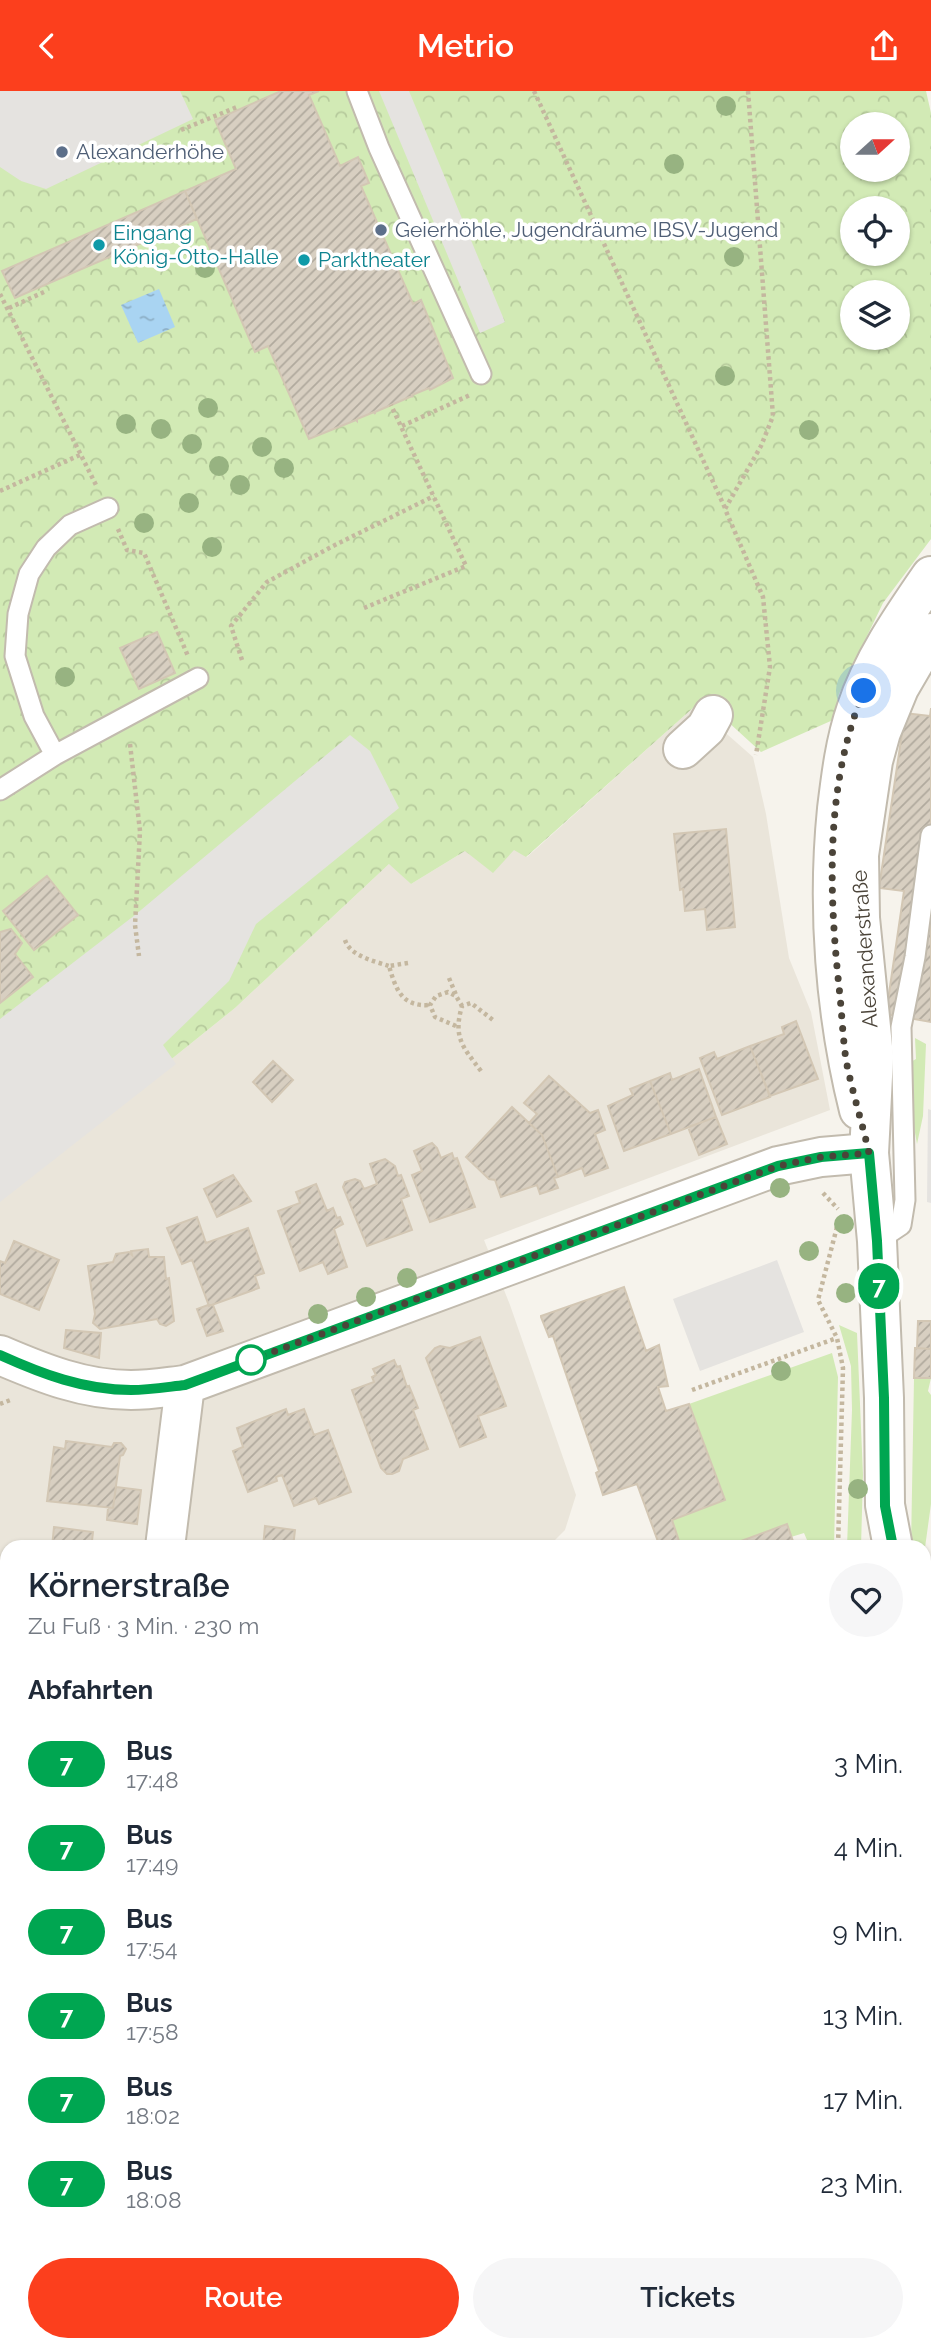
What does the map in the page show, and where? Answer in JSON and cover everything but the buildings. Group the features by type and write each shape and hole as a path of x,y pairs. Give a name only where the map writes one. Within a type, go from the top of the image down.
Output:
{"street":[{"name":"Alexanderstraße","path":"869,1153 846,1060 832,920 832,855 838,796 845,750 856,709 895,629 931,576"},
{"name":"Alexanderstraße","path":"892,1540 885,1506 884,1398 877,1241 869,1153 874,1057 860,918 859,855 873,761 881,732 899,688 931,633"},
{"path":"683,749 706,728 713,715"},
{"path":"0,1355 61,1380 95,1387 130,1390 185,1385 778,1166 811,1158 869,1153"},
{"path":"166,1540 185,1385"},
{"name":"Alexanderstraße","path":"873,1540 885,1506"}],"lane":[{"path":"356,91 481,374"},
{"path":"55,755 34,716 15,656 18,614 29,574 46,548 70,525 108,508"},
{"path":"0,790 126,715 194,670"},
{"path":"877,1241 901,1225 905,1200 901,1027 923,958 931,835"}],"path":[{"path":"534,91 763,597 770,667 756,755"},
{"path":"725,509 761,446 773,416 748,91"},
{"path":"181,130 237,107 238,109"},
{"path":"9,308 44,292"},
{"path":"0,294 82,454 127,550 144,553 194,670"},
{"path":"402,426 465,397"},
{"path":"364,608 466,566 391,405"},
{"path":"0,491 82,454"},
{"path":"242,660 231,626 267,582 434,496"},
{"path":"126,715 140,831 135,925 139,955"},
{"path":"345,940 346,945 363,958 389,966 408,963"},
{"path":"389,966 404,999 415,1006 430,1005"},
{"path":"449,978 461,1006 456,1025 464,1050 481,1070"},
{"path":"430,1005 436,996 448,992 456,996"},
{"path":"461,1006 471,1003 492,1020"},
{"path":"430,1005 435,1017 456,1025"},
{"path":"821,1182 823,1195 841,1212"},
{"path":"838,1225 818,1300 837,1338 843,1368 838,1540"},
{"path":"692,1390 837,1338"}],"shaded area":[{"name":"Alexanderhöhe","path":"0,91 180,91 193,119 46,189 21,181 0,167"},
{"path":"379,91 409,91 505,322 480,333"},
{"path":"695,706 753,757 766,814 789,958 811,1012 830,1110 484,1240 510,1305 576,1495 565,1530 555,1540 0,1540 0,1197 235,1008 390,863 411,884 465,851 515,849 527,857"},
{"path":"350,735 370,751 399,808 256,924 229,981 163,1045 176,1064 0,1202 0,1019 135,915"},
{"path":"928,1109 931,1110 931,1203 927,1202"},
{"path":"777,1260 804,1332 700,1371 673,1299"}],"green space":[{"path":"0,91 926,91 931,113 931,539 883,603 839,694 833,720 761,752 703,699 526,857 514,850 493,873 465,851 411,884 389,864 235,1008 0,1197"},
{"path":"915,1038 926,1044 923,1116 917,1144 909,1099 909,1063 916,1059"},
{"path":"839,1325 857,1333 863,1475 861,1540 847,1540 851,1366"},
{"path":"832,1353 838,1377 834,1540 807,1540 804,1533 791,1537 786,1524 744,1540 679,1540 672,1520 725,1500 689,1404"},
{"path":"914,1378 931,1378 928,1391 931,1395 931,1504 926,1540 911,1540"}],"water":[{"path":"159,289 175,327 138,343 121,305"}],"bus line":[{"name":"7","path":"0,1355 61,1380 95,1387 130,1390 185,1385 778,1166 821,1157 869,1153 877,1241 884,1398 885,1506 892,1540"}],"place":[{"name":"Alexanderhöhe","path":"62,152"},
{"name":"Geierhöhle, Jugendräume IBSV-Jugend","path":"381,230"},
{"name":"Eingang König-Otto-Halle","path":"99,245"},
{"name":"Parktheater","path":"304,260"}],"route":[{"path":"251,1360 778,1166 821,1157 869,1153 846,1060 832,920 832,855 838,796 845,750 864,691"}]}
